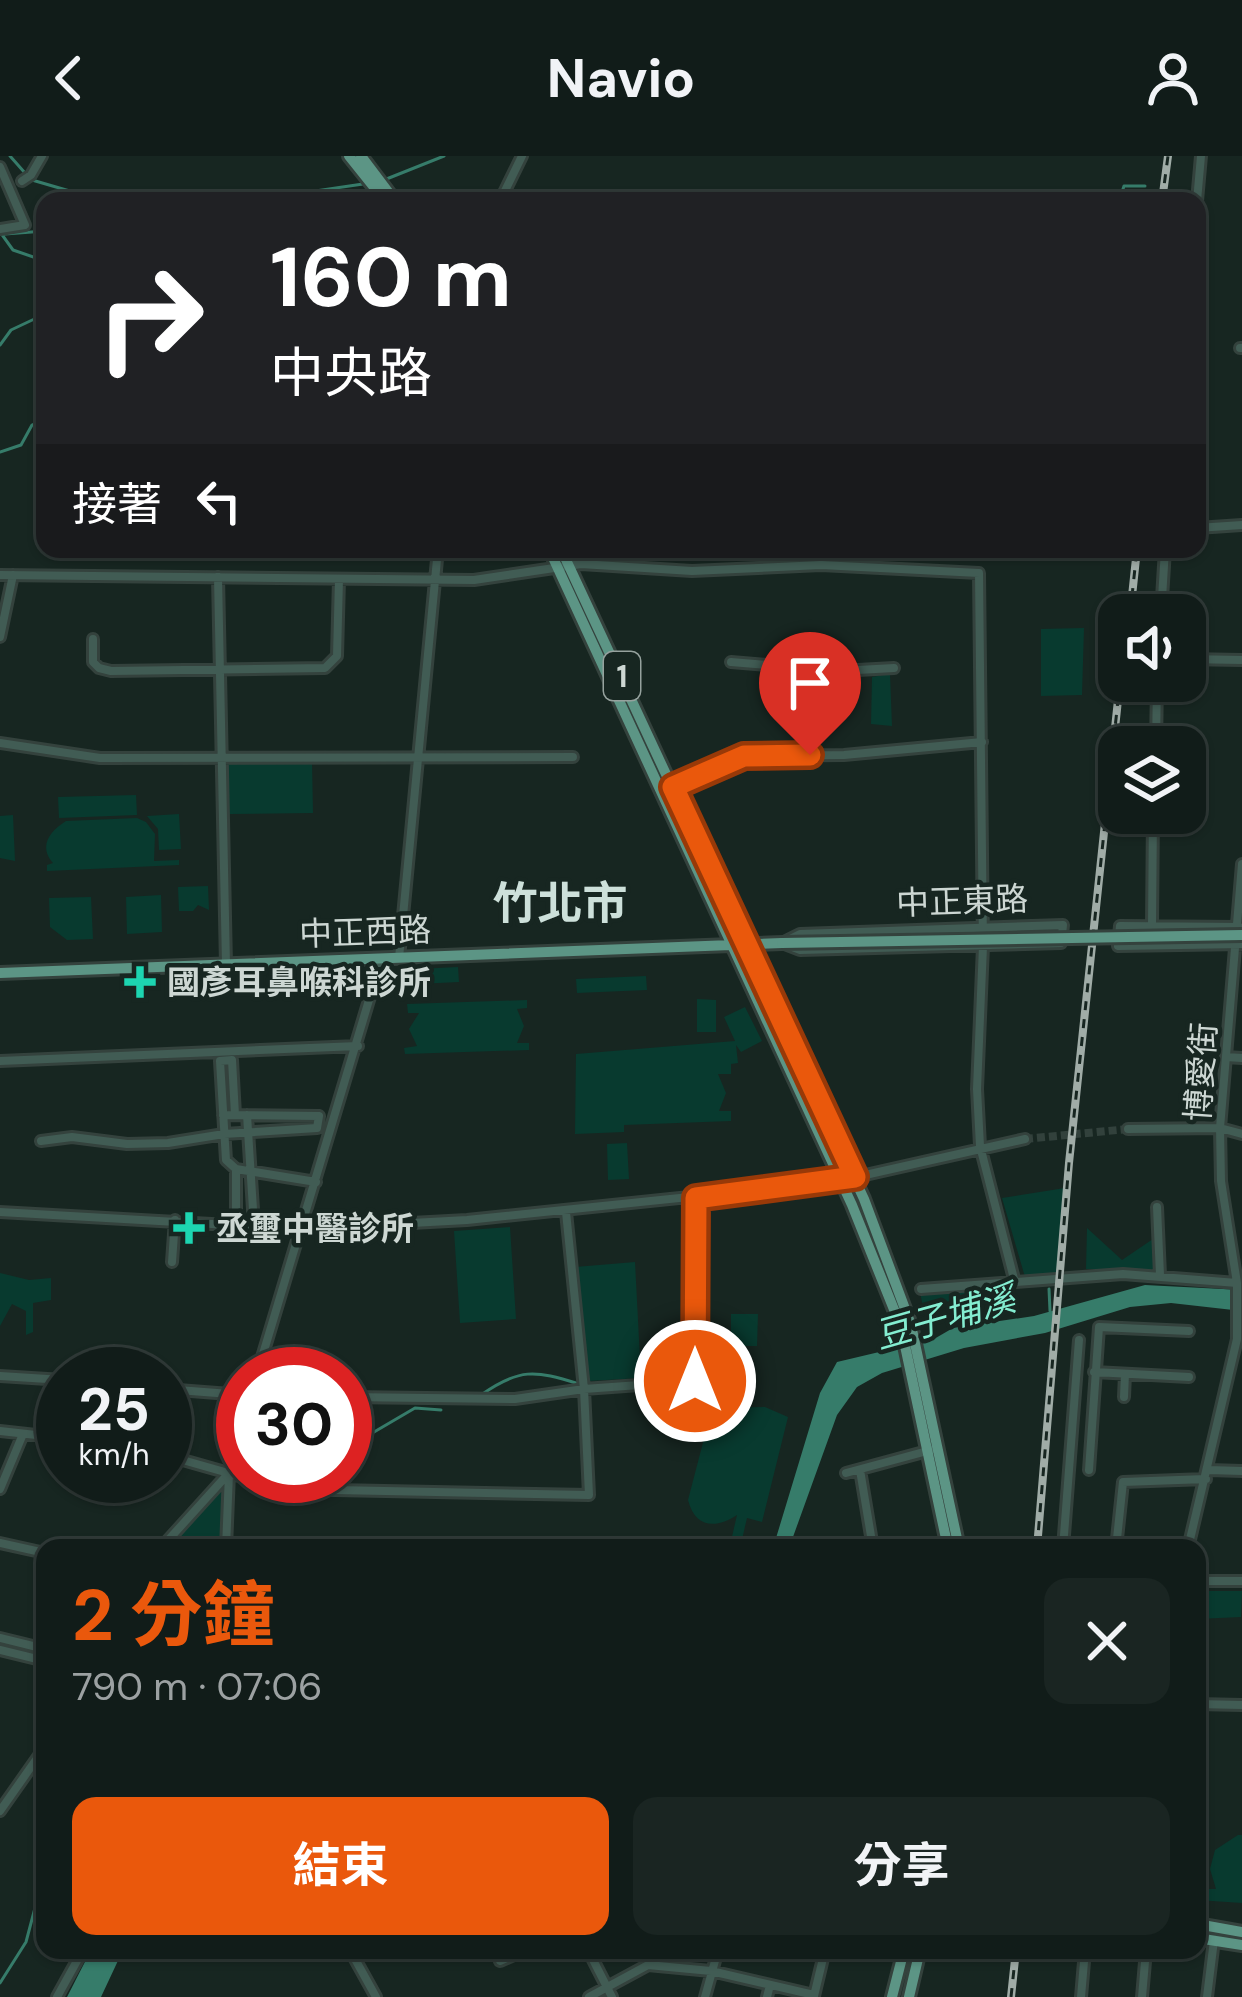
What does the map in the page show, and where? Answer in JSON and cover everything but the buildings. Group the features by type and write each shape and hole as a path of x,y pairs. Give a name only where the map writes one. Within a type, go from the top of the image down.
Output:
{"main road":[{"path":"349,156 386,192"},
{"path":"361,156 369,173"},
{"path":"381,187 382,192"},
{"name":"1","path":"556,558 673,787 738,943"},
{"name":"1","path":"563,558 848,1179 906,1326 957,1539"},
{"path":"782,943 1240,935"},
{"name":"中正東路","path":"738,943 782,943"},
{"name":"中正西路","path":"0,973 738,943"},
{"name":"1","path":"933,1449 947,1539"},
{"path":"1206,1926 1242,1932"},
{"path":"1206,1939 1242,1945"},
{"path":"892,1997 902,1959"},
{"path":"909,1997 918,1959"}],"street":[{"path":"27,178 42,156"},
{"path":"504,192 522,156"},
{"path":"1197,192 1201,156"},
{"path":"0,167 25,225 0,229"},
{"path":"1206,527 1242,525"},
{"path":"399,958 437,558"},
{"path":"1162,594 1164,558"},
{"path":"0,575 474,580 563,566 692,571 821,566 979,573 983,946 977,1089 980,1146 1014,1280"},
{"path":"0,637 13,575"},
{"path":"218,577 226,965"},
{"path":"93,638 93,662 111,671 313,670 334,663 339,579"},
{"path":"1206,659 1242,660"},
{"path":"731,662 840,671 894,668"},
{"path":"673,787 744,756 844,755 982,742"},
{"path":"0,743 100,758 573,757"},
{"path":"1153,926 1154,834"},
{"name":"博愛街","path":"1208,1474 1234,1362 1238,1323 1237,1283 1221,1181 1220,1129 1240,935 1242,864"},
{"name":"中正東路","path":"1063,925 1061,943 800,950 782,943 800,934 1063,925"},
{"path":"1120,926 1240,935 1118,946 1120,926"},
{"path":"265,1347 381,960"},
{"path":"0,1061 358,1046"},
{"path":"1226,1057 1242,1058"},
{"path":"235,1115 232,1060 220,1061 226,1160 236,1169 316,1182"},
{"path":"41,1141 72,1137 146,1144 317,1128 319,1116 223,1115"},
{"path":"247,1115 254,1225"},
{"path":"318,1122 334,1125"},
{"path":"1128,1129 1220,1129 1242,1134"},
{"path":"0,1212 300,1229 566,1212 848,1179 1025,1139"},
{"path":"236,1169 236,1224"},
{"path":"372,1398 481,1400 695,1381 696,1198"},
{"path":"1156,1207 1160,1275"},
{"path":"372,1491 589,1496 584,1389 566,1212"},
{"path":"172,1262 175,1220"},
{"path":"921,1289 1160,1275 1237,1283"},
{"path":"1089,1470 1099,1327 1189,1331"},
{"path":"1064,1539 1079,1340"},
{"path":"1094,1372 1189,1377"},
{"path":"1124,1396 1125,1374"},
{"path":"0,1376 36,1378"},
{"path":"0,1431 36,1435"},
{"path":"0,1489 23,1433"},
{"path":"846,1473 933,1449"},
{"path":"860,1470 872,1539"},
{"path":"1117,1539 1124,1482 1242,1471"},
{"path":"1190,1539 1208,1474"},
{"path":"169,1539 216,1487"},
{"path":"226,1539 228,1503"},
{"path":"0,1543 36,1551"},
{"path":"1206,1581 1242,1581"},
{"path":"0,1639 36,1647"},
{"path":"0,1650 36,1659"},
{"path":"1206,1704 1242,1705"},
{"path":"0,1811 36,1761"},
{"path":"1207,1997 1214,1940"},
{"path":"57,1997 78,1959"},
{"path":"355,1959 376,1997"},
{"path":"593,1959 610,1992"},
{"path":"705,1997 715,1959"},
{"path":"589,1997 610,1992 648,1965 711,1971 814,1996 823,1959"},
{"path":"1081,1997 1084,1959"},
{"path":"1142,1997 1145,1959"},
{"path":"767,1997 770,1985"}],"shaded area":[{"path":"1084,628 1082,695 1041,696 1041,629"},
{"path":"890,674 892,726 871,724 872,677"},
{"path":"312,761 313,813 229,814 227,763"},
{"path":"136,795 137,815 59,818 58,797"},
{"path":"179,814 181,849 159,850 158,829 147,816"},
{"path":"13,815 15,861 0,858 0,816"},
{"path":"137,818 155,834 154,861 179,860 179,865 47,871 53,863 46,851 48,839 66,821"},
{"path":"208,886 209,910 198,905 193,911 179,911 178,887"},
{"path":"161,895 162,932 127,934 126,897"},
{"path":"91,897 93,939 67,940 50,927 49,898"},
{"path":"458,967 459,982 397,985 397,970"},
{"path":"646,976 647,990 577,993 576,979"},
{"path":"697,999 716,1000 716,1032 697,1032"},
{"path":"527,1000 527,1008 517,1009 524,1026 517,1043 529,1043 529,1050 405,1054 404,1048 417,1046 409,1029 419,1013 408,1013 407,1004"},
{"path":"745,1007 762,1041 741,1052 736,1045 738,1063 731,1064 731,1074 718,1074 726,1093 719,1111 731,1111 731,1121 624,1125 624,1132 575,1134 576,1054 735,1041 724,1017"},
{"path":"627,1143 629,1179 608,1180 607,1144"},
{"path":"1065,1188 1057,1274 1025,1277 1002,1198"},
{"path":"510,1227 516,1319 460,1323 454,1231"},
{"path":"1087,1228 1122,1260 1153,1239 1153,1270 1086,1269"},
{"path":"635,1262 641,1378 588,1381 575,1267"},
{"path":"0,1273 29,1280 51,1278 51,1300 33,1303 33,1332 26,1335 26,1311 12,1304 0,1326"},
{"path":"1039,1281 923,1307 920,1292"},
{"name":"豆子埔溪","path":"1145,1285 1242,1290 1242,1311 1171,1303 1130,1307 882,1373 857,1387 837,1415 792,1539 776,1539 820,1393 837,1362 934,1339 953,1328 1034,1316"},
{"path":"731,1314 758,1314 757,1346 731,1346"},
{"path":"765,1407 788,1417 762,1522 747,1518 742,1539 731,1539 737,1515 707,1523 696,1516 688,1500 712,1408"},
{"path":"216,1493 216,1503 224,1503 222,1539 175,1539"},
{"path":"1206,1591 1242,1591 1241,1617 1206,1619"},
{"path":"1242,1835 1242,1903 1206,1901 1206,1889 1216,1889 1210,1869 1215,1850"},
{"path":"86,1959 119,1959 101,1997 67,1997"}],"waterway":[{"path":"10,156 25,173"},
{"path":"384,180 444,156"},
{"path":"32,180 73,192"},
{"path":"308,192 363,184"},
{"path":"1122,192 1124,186 1145,186"},
{"path":"0,232 13,250 36,258"},
{"path":"5,234 36,232"},
{"path":"0,345 11,330 36,318"},
{"path":"0,452 21,445 36,423"},
{"path":"1049,1289 1050,1311"},
{"path":"481,1395 528,1374 579,1384"},
{"path":"372,1433 415,1408 441,1410"},
{"path":"0,1983 26,1942 36,1904"}],"tunnel":[{"path":"1025,1139 1128,1129"}],"railway":[{"path":"1163,192 1168,156"},
{"path":"1132,594 1136,558"},
{"path":"1038,1539 1069,1163 1118,702"},
{"path":"1011,1997 1015,1959"}],"place":[{"name":"國彥耳鼻喉科診所","path":"140,982"},
{"name":"丞璽中醫診所","path":"189,1228"}],"district":[{"name":"竹北市","path":"560,903"}],"route":[{"path":"695,1381 696,1198 855,1177 673,787 744,756 810,755"}]}
